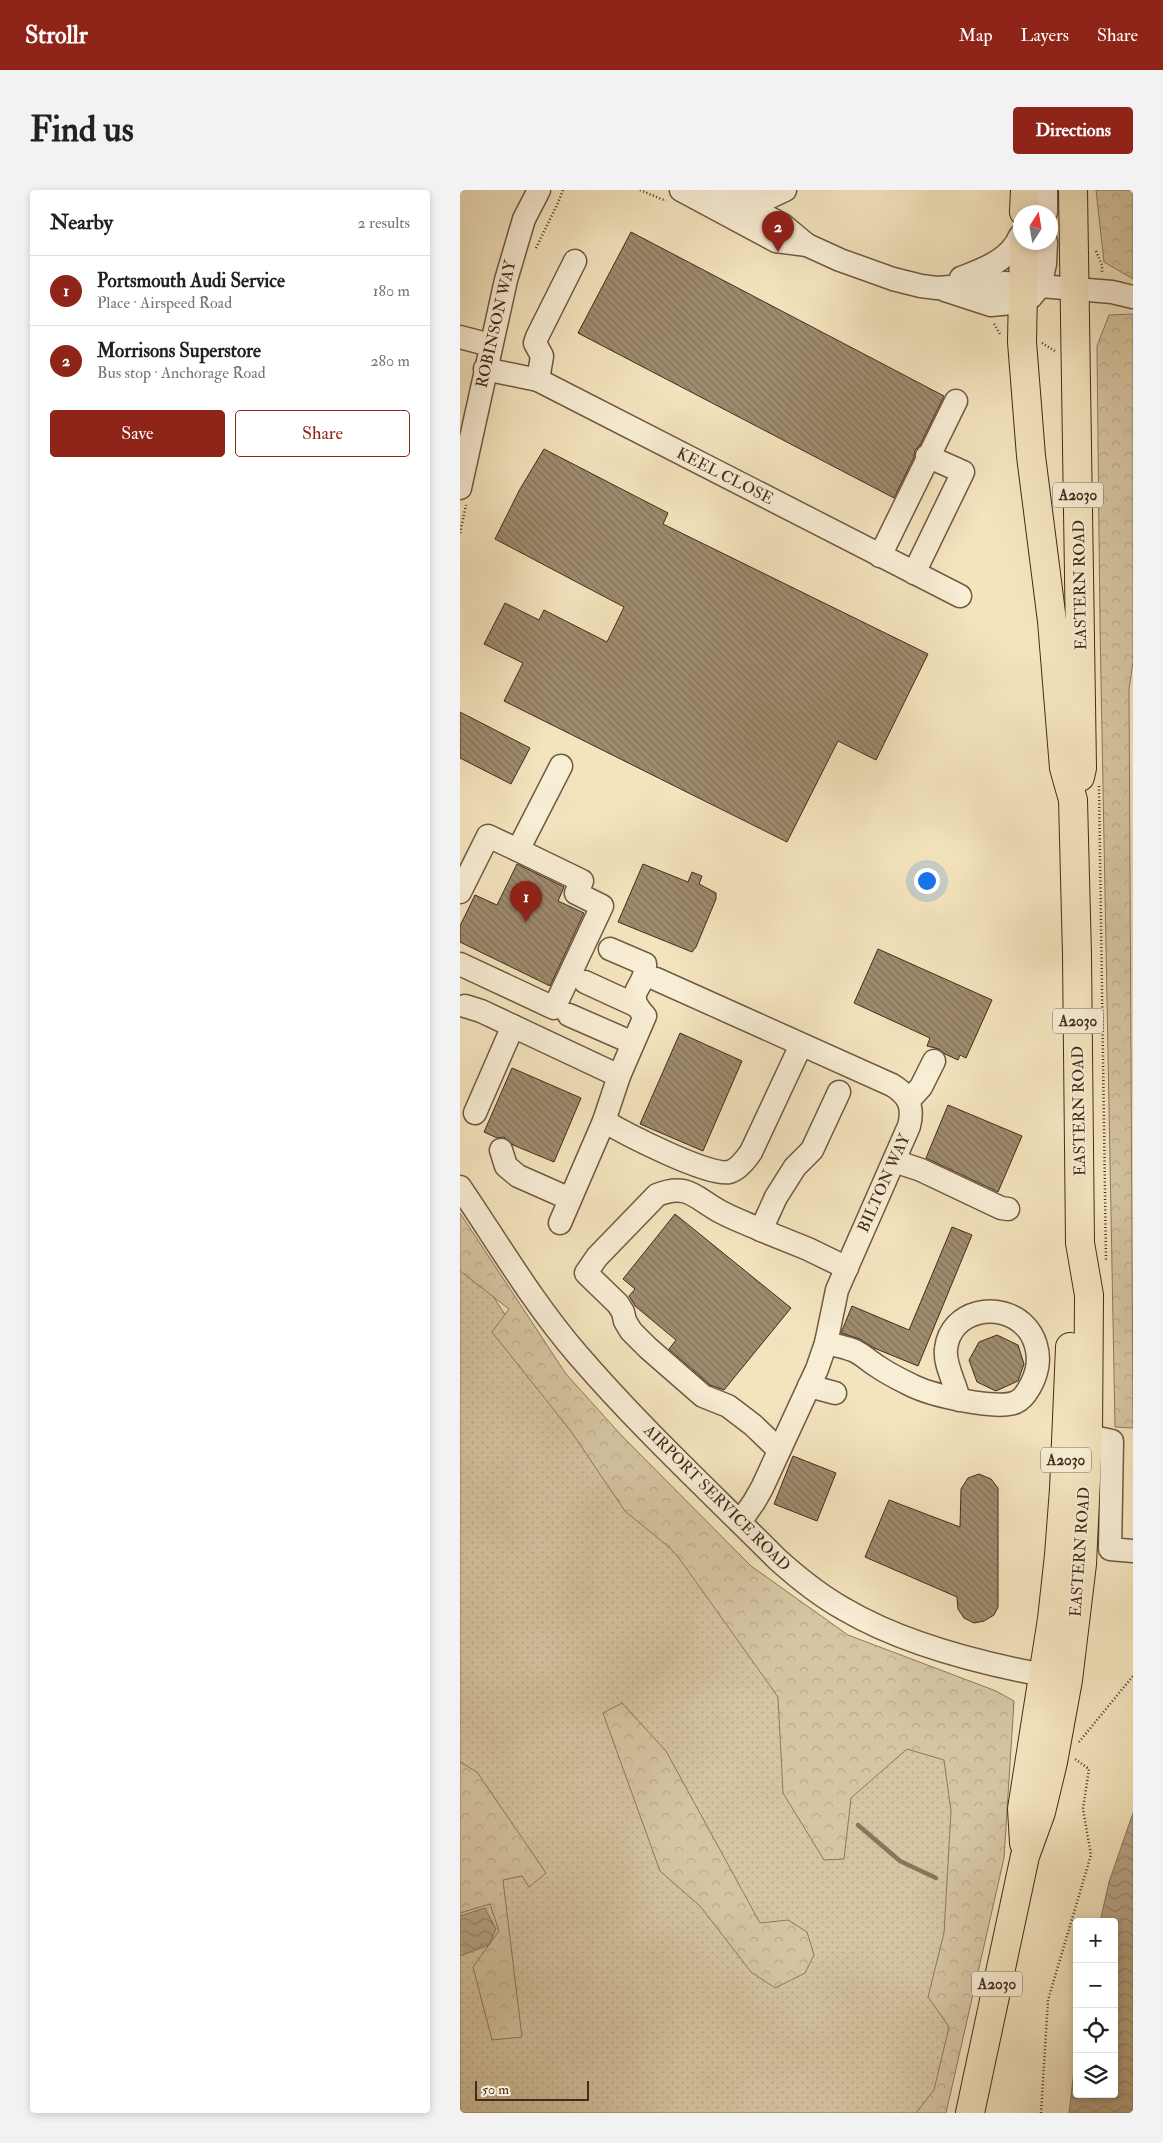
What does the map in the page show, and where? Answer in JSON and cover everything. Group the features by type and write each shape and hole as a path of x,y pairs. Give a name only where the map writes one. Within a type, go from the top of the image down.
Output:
{"main road":[{"path":"1024,205 1025,190"},
{"name":"EASTERN ROAD","path":"1073,190 1082,768 1073,800"},
{"name":"EASTERN ROAD","path":"970,2113 1024,1856 1041,1812 1053,1762 1059,1556 1067,1432 1072,1294 1080,1243 1078,955 1073,800 1064,768 1052,621 1031,456 1023,354 1028,291 1025,250"},
{"name":"EASTERN ROAD","path":"1056,1678 1082,1564 1088,1436 1089,1295 1080,1243"}],"street":[{"name":"ROBINSON WAY","path":"523,190 524,219"},
{"name":"ROBINSON WAY","path":"460,488 490,345 506,280 524,219 539,190"},
{"path":"681,190 776,241 807,245"},
{"path":"724,194 756,200 768,198 786,190"},
{"path":"1046,190 1046,205"},
{"path":"724,194 783,225 807,245 840,260 893,279 937,288 983,303 1028,291 1075,290 1116,292 1133,297"},
{"path":"937,288 988,268 1013,248"},
{"path":"1028,291 1046,264 1046,250"},
{"path":"538,380 542,356 535,343 536,337 575,261"},
{"path":"460,337 490,345"},
{"name":"KEEL CLOSE","path":"485,369 538,380 960,596"},
{"path":"880,556 927,456 956,401"},
{"path":"914,573 963,472 927,456"},
{"path":"518,850 561,766"},
{"path":"460,892 488,836 582,881 576,893 602,906 554,1008 460,964"},
{"path":"610,948 645,964 646,971 634,998 635,1005"},
{"path":"656,979 892,1085 902,1091 909,1100 921,1087 934,1060"},
{"path":"560,1223 604,1122 619,1076 645,1016 635,1005 585,982"},
{"path":"462,1006 482,1010 619,1076"},
{"path":"569,1015 633,1043"},
{"path":"475,1113 513,1026"},
{"path":"604,1122 628,1135 710,1170 729,1172 743,1163 751,1152 801,1045"},
{"path":"761,1230 776,1197 795,1167 812,1150 839,1092"},
{"name":"BILTON WAY","path":"740,1522 754,1502 809,1386 826,1342 833,1306 847,1268 912,1116 909,1100"},
{"path":"501,1150 506,1166 518,1176 570,1199"},
{"path":"894,1161 921,1170 1001,1208 1008,1209"},
{"name":"AIRPORT SERVICE ROAD","path":"460,1187 536,1300 577,1354 622,1403 777,1560 800,1580 846,1610 886,1629 927,1645 1056,1678"},
{"path":"779,1450 728,1406 703,1396 648,1348 624,1321 623,1312 618,1304 586,1273 597,1257 657,1195 667,1191 681,1190 692,1192 714,1209 808,1249 847,1268"},
{"path":"826,1342 854,1351 916,1388 959,1400 1002,1406 1015,1403 1024,1397 1037,1368 1038,1350 1025,1326 1004,1313 989,1311 975,1313 963,1320 953,1330 946,1350 959,1400"},
{"path":"809,1386 835,1393"},
{"path":"1088,1436 1112,1441 1110,1549 1133,1551"}],"path":[{"path":"1076,1744 1082,1740 1133,1676"},
{"path":"1041,2113 1048,2000 1091,1855 1083,1809 1089,1769 1073,1758"}],"green space":[{"path":"1096,190 1133,190 1133,279 1104,262"},
{"path":"1133,314 1133,662 1129,689 1133,1428 1115,1427 1100,626 1097,346 1109,315"},
{"path":"460,1213 566,1374 622,1436 751,1566 848,1635 996,1691 1014,1701 1004,1858 946,2113 916,2113 934,2090 949,2027 928,1997 944,1933 951,1811 944,1760 907,1749 851,1798 844,1859 824,1860 783,1793 778,1697 679,1558 670,1548 625,1511 570,1430 492,1332 509,1309 460,1271"},
{"path":"460,1246 569,1412 818,1654 991,1705 1001,1845 934,2113 460,2113"},
{"path":"622,1703 666,1751 760,1923 788,1920 807,1932 814,1955 805,1973 775,1988 751,1972 700,1906 660,1871 603,1713"},
{"path":"460,1762 477,1772 546,1873 529,1887 522,1876 503,1880 522,2037 492,2040 473,1967 499,1931 490,1904 460,1913"}],"water":[{"path":"1133,1813 1133,2113 1069,2113 1073,2080 1073,2098 1118,2098 1118,1918 1101,1918 1109,1882"},
{"path":"485,1908 496,1929 489,1945 460,1956 460,1916"}],"building":[{"path":"631,232 944,396 920,445 915,450 914,457 894,498 578,333"},
{"path":"544,449 668,513 663,524 928,654 876,760 838,741 787,842 504,701 523,663 484,644 505,603 539,620 544,610 607,642 624,607 495,539 520,489"},
{"path":"460,712 530,748 511,784 460,758"},
{"path":"517,864 564,887 558,901 584,913 550,986 460,942 460,926 475,895 497,905"},
{"path":"643,864 688,882 692,872 702,876 699,884 716,893 716,899 696,947 692,952 618,922"},
{"path":"878,949 992,1000 966,1058 960,1055 958,1060 939,1049 927,1046 930,1038 854,1003"},
{"path":"680,1033 742,1061 703,1151 640,1124"},
{"path":"512,1068 581,1098 554,1162 513,1145 504,1137 497,1138 484,1132"},
{"path":"948,1105 1022,1136 998,1192 926,1158"},
{"path":"675,1214 791,1308 724,1390 710,1385 669,1349 676,1340 635,1306 629,1296 635,1289 623,1279"},
{"path":"952,1227 972,1235 918,1366 874,1348 860,1339 841,1333 852,1306 909,1330"},
{"path":"997,1335 1018,1345 1024,1364 1018,1381 996,1391 977,1382 969,1360 979,1342"},
{"path":"793,1456 836,1473 817,1521 774,1504"},
{"path":"979,1474 991,1479 998,1488 998,1607 994,1615 984,1621 974,1623 964,1618 958,1609 957,1597 865,1557 889,1500 960,1527 961,1489 968,1478"}],"waterway":[{"path":"858,1825 900,1861 936,1878"}],"place":[{"name":"Morrisons Superstore","path":"778,252"},
{"name":"Portsmouth Audi Service","path":"526,922"}]}
